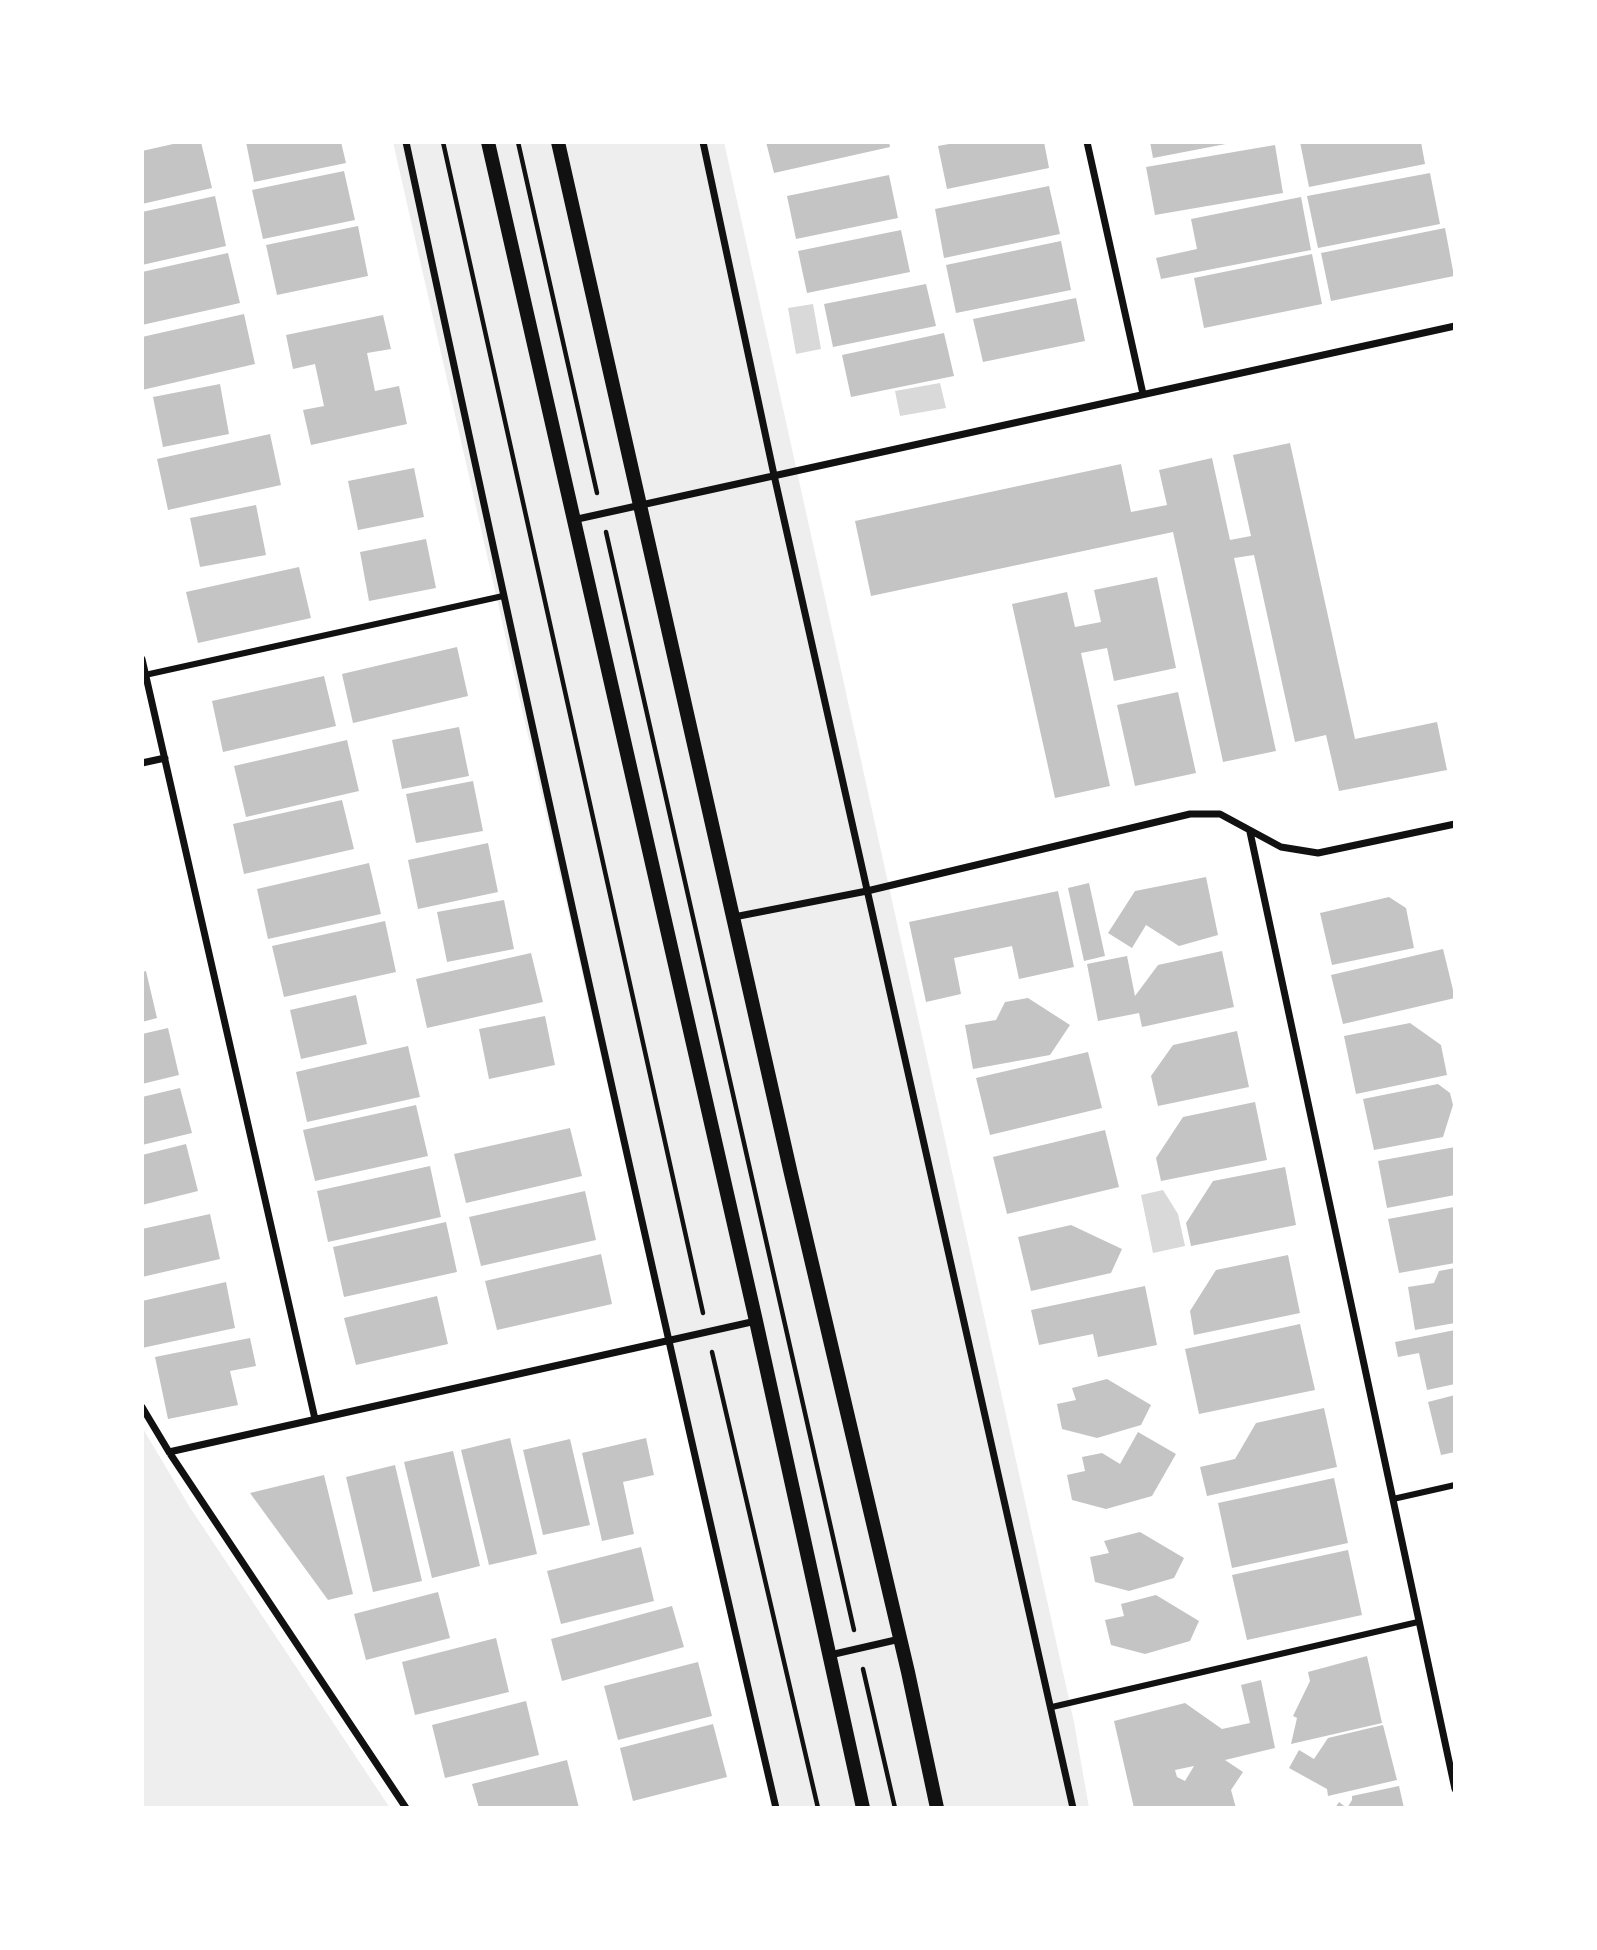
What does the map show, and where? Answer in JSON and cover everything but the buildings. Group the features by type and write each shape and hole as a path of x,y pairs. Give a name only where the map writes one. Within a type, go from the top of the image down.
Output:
{"main road":[{"path":"488,142 756,1321 863,1808"},
{"path":"558,142 937,1808"}],"street":[{"path":"406,142 667,1342 776,1808"},
{"path":"703,142 774,475 1073,1808"},
{"path":"1087,142 1143,394"},
{"path":"572,520 1455,326"},
{"path":"145,675 503,596"},
{"path":"142,659 316,1419"},
{"path":"142,763 164,758"},
{"path":"734,917 867,891 1190,814 1220,814 1281,847 1318,853 1455,824"},
{"path":"1250,832 1455,1789"},
{"path":"169,1452 756,1321"},
{"path":"142,1406 169,1452 406,1808"},
{"path":"1393,1499 1455,1485"},
{"path":"1052,1707 1418,1622"},
{"path":"829,1655 900,1639"}],"path":[{"path":"443,142 708,1332 818,1808"},
{"path":"518,142 895,1808"}],"shaded area":[{"path":"393,142 724,142 1074,1722 1089,1808 772,1808"},
{"path":"813,304 821,349 796,354 788,308"},
{"path":"940,383 946,408 900,416 895,391"},
{"path":"1163,1190 1178,1214 1185,1246 1153,1253 1141,1195"},
{"path":"142,1427 189,1506 390,1808 142,1808"}]}
